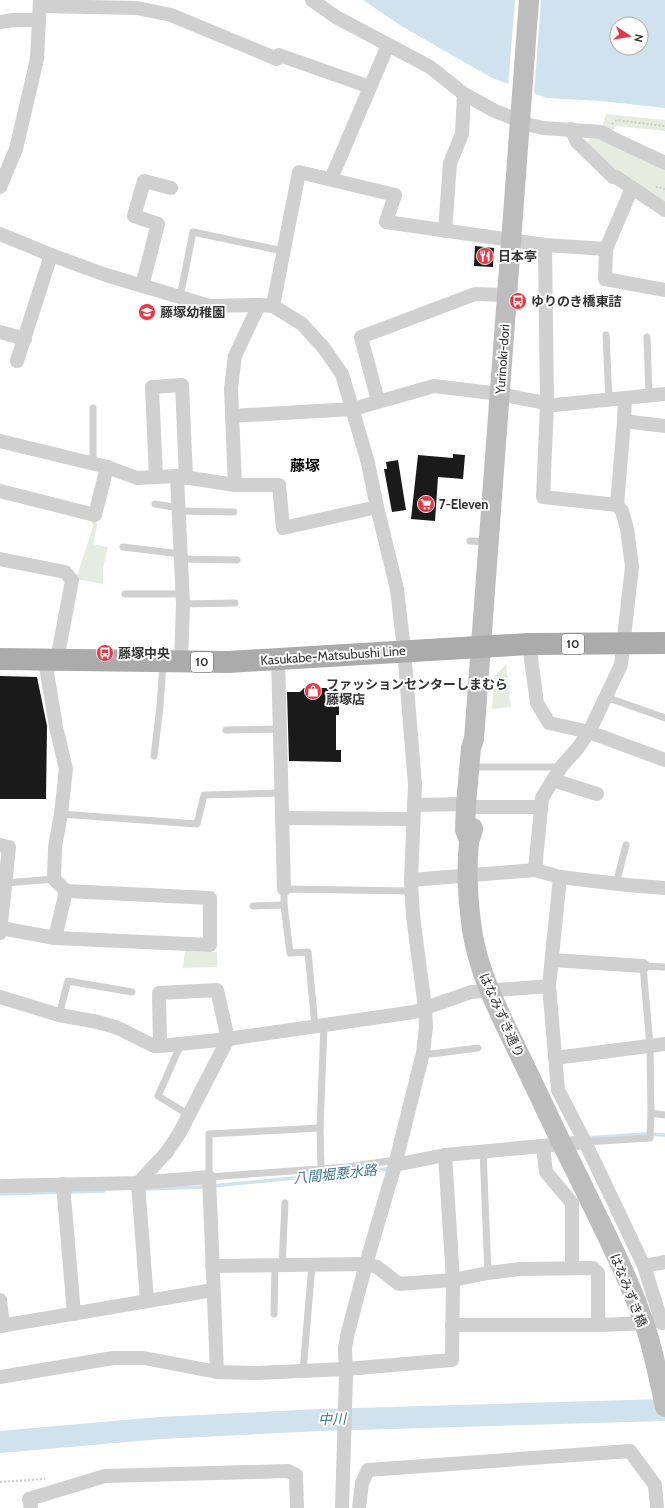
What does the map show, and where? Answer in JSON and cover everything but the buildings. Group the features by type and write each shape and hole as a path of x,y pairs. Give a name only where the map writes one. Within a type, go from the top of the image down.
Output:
{"main road":[{"name":"Kasukabe-Matsubushi Line","path":"0,659 172,662 278,659 404,650 529,644 665,643"}],"street":[{"path":"312,0 336,17 430,67 464,94 495,111 530,125 542,128 601,132 665,163"},
{"name":"Yurinoki-dori","path":"481,647 480,541 482,504 500,394 510,241 529,0"},
{"path":"0,187 16,149 37,59 40,3 130,4 172,15 277,59 279,55 370,87"},
{"path":"0,22 14,20 39,20"},
{"path":"331,179 388,45"},
{"path":"445,231 450,163 462,134 464,94"},
{"path":"571,129 577,142 613,177 616,177 665,210"},
{"path":"235,484 231,388 235,356 266,305 284,252 299,172 395,195 386,222 510,241 545,245 606,248"},
{"path":"142,286 158,224 134,216 144,181 171,188"},
{"path":"632,188 606,248 605,279 665,290"},
{"path":"0,234 106,275 209,306 266,305 302,324 323,347 342,374 368,464 377,506 390,552 397,589 404,650 414,785 411,885 413,916 425,1008 426,1028 423,1053 395,1163 347,1336 345,1348 346,1372 342,1508"},
{"path":"535,870 542,798 561,767 577,749 589,732 621,664 632,566 627,529 622,511 617,505 543,497 547,405 545,245"},
{"path":"17,361 51,255"},
{"path":"378,401 361,337 475,294 506,296"},
{"path":"0,332 25,339"},
{"path":"156,477 152,386 182,385 181,477 179,510 183,599 172,662"},
{"path":"232,416 353,409 434,386 500,394 555,406 665,394"},
{"path":"617,505 625,399"},
{"path":"624,421 665,426"},
{"path":"0,441 107,467 137,478 181,477 235,484 279,485 283,528 377,506"},
{"path":"0,490 95,515 107,467"},
{"path":"0,559 65,572 72,580 51,660 56,727 66,769 61,814 54,847 54,879 66,891 210,898 210,945 55,938 0,930 9,847 0,846"},
{"path":"529,644 537,703 549,723 589,732 665,760"},
{"name":"はなみずき通り","path":"481,647 474,739 471,748 471,805 473,832 469,840 468,876 472,931 478,959 489,990 558,1146 579,1178"},
{"path":"278,659 284,888"},
{"name":"はなみずき通り","path":"471,805 479,767 479,749 474,739"},
{"path":"553,780 597,794"},
{"path":"414,805 541,807"},
{"path":"282,818 413,820"},
{"path":"411,885 468,876 535,870 560,877 665,888"},
{"path":"452,1325 598,1325 664,1323 644,1266 583,1138 558,1090 549,986 560,877"},
{"path":"55,938 66,891"},
{"path":"552,960 643,966"},
{"path":"0,997 59,1015 98,1022 118,1028 154,1046 160,1046 228,1039 414,1012 470,992 549,986"},
{"path":"147,1301 138,1183 166,1153 179,1134 228,1039 217,990 159,993 160,1046"},
{"path":"555,1058 665,1044"},
{"path":"395,1163 483,1151 558,1146 583,1138"},
{"path":"558,1146 546,1172 572,1203 572,1268"},
{"path":"0,1377 121,1358 144,1358 216,1372 256,1373 334,1368 346,1372 452,1360 453,1280 445,1155"},
{"path":"0,1186 138,1183 209,1177 216,1372"},
{"name":"はなみずき橋","path":"579,1178 619,1261 633,1296 647,1334 665,1407"},
{"path":"63,1184 74,1314"},
{"path":"644,1266 665,1262"},
{"path":"212,1266 366,1264 377,1267 399,1284 453,1280 488,1273 520,1269 593,1268 598,1273 598,1325"},
{"path":"0,1300 1,1326 213,1290"},
{"path":"359,1508 362,1483 368,1470 630,1451 655,1485 657,1508"},
{"path":"31,1508 29,1499 104,1476 288,1471 296,1475 297,1508"}],"lane":[{"path":"180,297 193,232 284,252"},
{"path":"606,336 609,400"},
{"path":"647,337 649,396"},
{"path":"93,408 93,464"},
{"path":"155,504 179,510 234,512"},
{"path":"123,547 181,556 237,560"},
{"path":"124,594 235,603"},
{"path":"154,756 160,706 172,662"},
{"path":"606,697 665,718"},
{"path":"226,730 280,729"},
{"path":"479,767 561,767"},
{"path":"61,814 197,824 204,795 281,793"},
{"path":"616,884 626,845"},
{"path":"6,883 54,879"},
{"path":"321,1169 320,1025 308,952 290,953 284,904 284,888 411,885"},
{"path":"254,906 284,904"},
{"path":"583,1138 650,1138 650,1046 643,966 665,967"},
{"path":"59,1015 68,981 132,992"},
{"path":"181,1044 158,1096 189,1115"},
{"path":"423,1053 431,1054 478,1048"},
{"path":"651,1113 665,1115"},
{"path":"320,1128 209,1134 209,1177 395,1163"},
{"path":"483,1151 488,1273"},
{"path":"274,1314 285,1203"},
{"path":"304,1371 312,1265"}],"path":[{"path":"601,132 617,120 665,126"}],"shaded area":[{"path":"606,114 665,120 665,131 617,126 610,132 665,167 665,205 633,184 585,146 591,137 599,139"},
{"path":"91,519 96,520 97,526 93,544 108,547 103,568 103,584 76,579 93,527"},
{"path":"506,664 511,707 492,709 494,677"},
{"path":"185,951 217,952 217,967 183,968"}],"water":[{"path":"363,0 665,0 665,108 601,101 547,98 492,78 403,27"}],"pier":[{"path":"515,0 541,0 534,95 508,86"}],"waterway":[{"name":"八間堀悪水路","path":"586,1138 644,1134 665,1135"},
{"name":"八間堀悪水路","path":"212,1186 386,1169 390,1167"},
{"name":"八間堀悪水路","path":"144,1189 205,1187"},
{"name":"八間堀悪水路","path":"68,1192 104,1191"},
{"name":"八間堀悪水路","path":"0,1194 62,1192"},
{"name":"中川","path":"0,1442 160,1428 321,1420 665,1410"}],"place":[{"name":"日本亭","path":"485,256"},
{"name":"ゆりのき橋東詰","path":"518,301"},
{"name":"藤塚幼稚園","path":"147,312"},
{"name":"7-Eleven","path":"426,504"},
{"name":"藤塚中央","path":"105,653"},
{"name":"ファッションセンターしまむら 藤塚店","path":"313,691"}],"district":[{"name":"藤塚","path":"305,466"}]}
